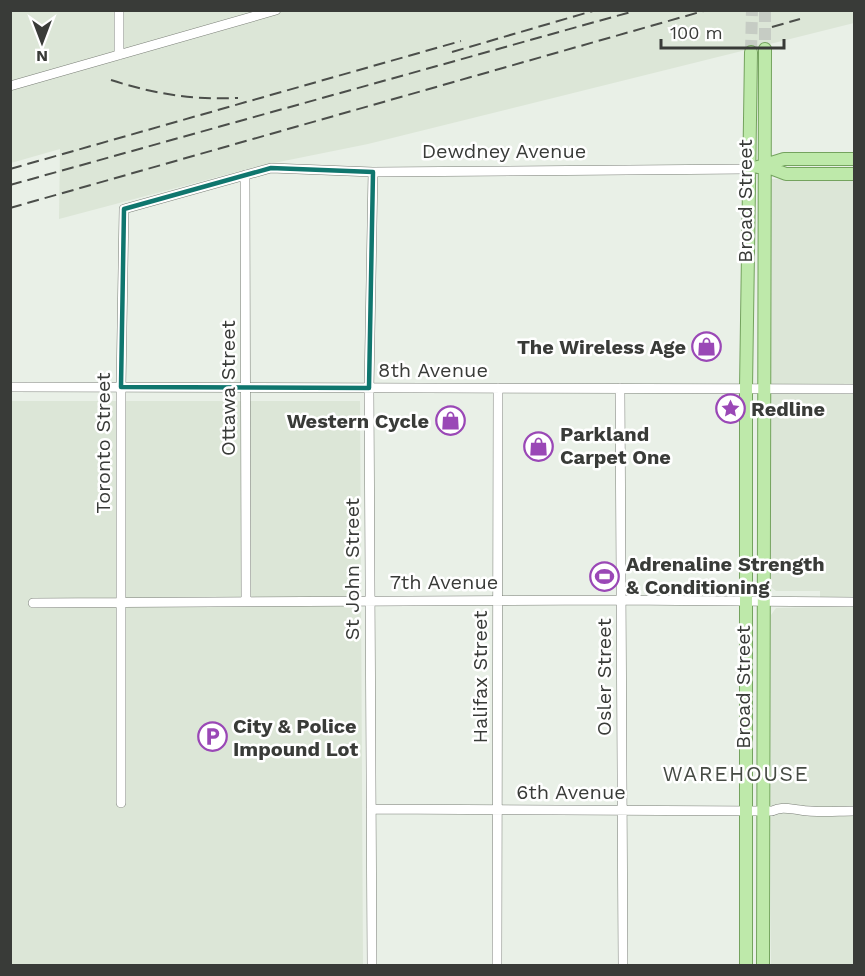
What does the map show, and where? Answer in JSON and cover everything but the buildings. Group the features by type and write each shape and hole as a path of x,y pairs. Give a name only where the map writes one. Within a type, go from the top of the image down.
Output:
{"main road":[{"name":"Broad Street","path":"763,966 767,810 763,601 765,49"},
{"name":"Broad Street","path":"746,966 746,388 748,169 752,52"},
{"name":"Dewdney Avenue","path":"748,169 784,159 855,159"},
{"name":"Dewdney Avenue","path":"765,166 786,174 855,174"}],"street":[{"path":"119,10 119,55"},
{"path":"10,86 119,55 245,15 276,10"},
{"name":"Dewdney Avenue","path":"245,175 271,168 373,172 748,169"},
{"name":"St John Street","path":"372,966 369,388 373,172"},
{"name":"Toronto Street","path":"121,803 121,387 124,209 245,175"},
{"name":"Ottawa Street","path":"245,175 246,601"},
{"name":"8th Avenue","path":"10,387 855,389"},
{"name":"Halifax Street","path":"497,966 498,388"},
{"name":"Osler Street","path":"620,388 623,966"},
{"name":"7th Avenue","path":"33,603 370,600 855,602"},
{"name":"6th Avenue","path":"371,809 767,810 777,814 855,810"}],"highlighted area":[{"path":"271,168 373,172 369,388 121,387 124,209"}],"shaded area":[{"path":"11,11 854,11 854,23 368,144 259,166 59,219 60,149 11,163"},
{"path":"854,175 854,965 771,965 771,615 776,608 820,607 820,591 776,591 771,587 769,179 822,179"},
{"path":"11,401 360,401 363,965 11,966"}],"tunnel":[{"path":"751,52 752,10"},
{"path":"765,10 765,49"}],"railway":[{"path":"452,52 596,10"},
{"path":"10,185 638,10"},
{"path":"10,208 707,10"},
{"path":"772,27 800,19"},
{"path":"10,169 461,41"},
{"path":"111,80 174,95 238,98"}],"place":[{"name":"The Wireless Age","path":"707,347"},
{"name":"Redline","path":"730,409"},
{"name":"Western Cycle","path":"450,421"},
{"name":"Parkland Carpet One","path":"539,446"},
{"name":"Adrenaline Strength & Conditioning","path":"605,576"},
{"name":"City & Police Impound Lot","path":"212,737"}],"district":[{"name":"WAREHOUSE","path":"736,774"}]}
